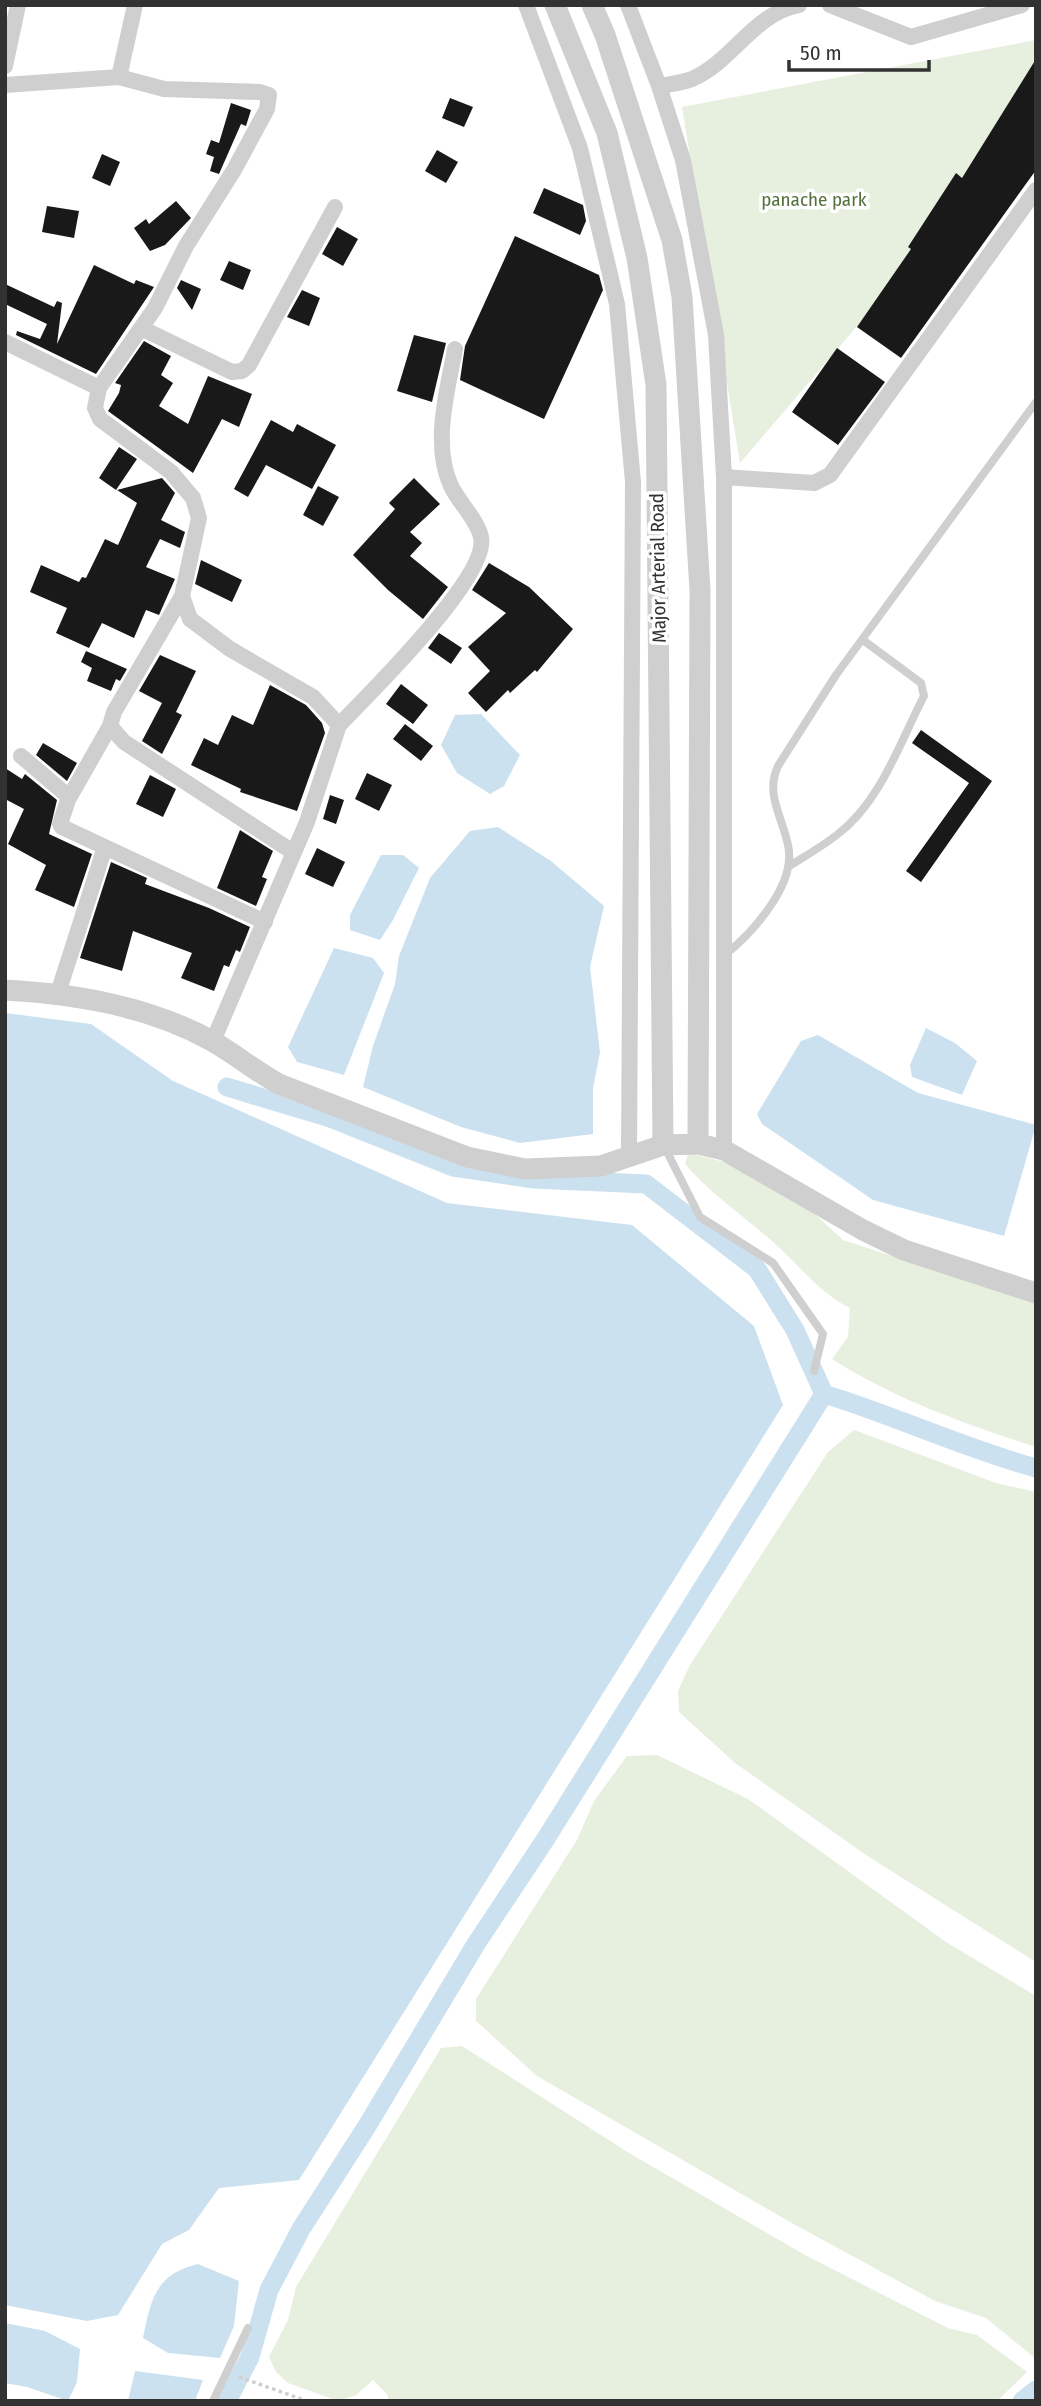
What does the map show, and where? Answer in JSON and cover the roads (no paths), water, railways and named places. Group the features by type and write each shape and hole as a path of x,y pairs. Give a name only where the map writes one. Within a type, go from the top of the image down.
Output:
{"street":[{"path":"5,66 8,40 18,5"},
{"path":"119,77 135,5"},
{"path":"526,5 580,148 617,304 634,482 629,1155"},
{"name":"Major Arterial Road","path":"555,5 607,134 637,258 656,384 663,1145"},
{"name":"Major Arterial Road","path":"592,5 605,35 672,240 682,297 700,590 698,1144"},
{"path":"628,5 659,86 683,160 716,335 724,477 724,1150"},
{"path":"659,86 691,79 718,62 774,12 799,5"},
{"path":"830,5 911,37 1021,5"},
{"path":"5,85 119,77 163,89 260,92 269,95 270,99 234,170 186,246 155,308 99,388 95,408 100,419 171,472 193,498 199,518 182,596 114,712 110,726 69,798 60,824 265,922"},
{"path":"724,477 814,483 830,475 1036,190"},
{"path":"141,328 232,372 242,371 249,365 335,207"},
{"path":"5,342 99,388"},
{"path":"213,1041 307,822 339,725 421,639 456,594 475,565 481,549 481,536 447,474 442,421 455,349"},
{"path":"182,596 190,619 230,649 313,697 339,725"},
{"path":"110,726 124,742 293,852"},
{"path":"21,757 69,798"},
{"path":"58,993 105,847"},
{"path":"5,990 58,993 127,1007 172,1021 213,1041 253,1070 279,1083 467,1157 526,1169 548,1170 601,1166 663,1145 698,1144 724,1150 863,1230 904,1250 1036,1293"}],"lane":[{"path":"726,954 753,931 765,916 788,867 788,845 772,795 772,778 836,675 1036,402"},
{"path":"788,867 839,833 875,793 924,696 921,684 863,639"},
{"path":"663,1145 700,1217 773,1263 823,1334 814,1371"},
{"path":"212,2401 248,2328"}],"water":[{"path":"481,714 520,755 504,786 490,794 457,773 441,745 455,715"},
{"path":"498,827 551,861 604,906 590,967 600,1052 593,1088 593,1134 520,1143 461,1127 363,1087 373,1046 395,984 399,956 430,878 470,831"},
{"path":"381,855 403,855 419,868 380,940 350,930 350,915"},
{"path":"334,948 373,958 384,973 344,1075 297,1062 288,1047"},
{"path":"5,1013 91,1024 173,1081 447,1203 632,1225 754,1326 783,1405 299,2180 219,2188 189,2230 162,2244 118,2315 87,2321 5,2305"},
{"path":"926,1028 955,1043 977,1061 962,1095 912,1077 910,1065"},
{"path":"818,1035 918,1093 1036,1125 1004,1236 873,1200 762,1124 757,1114 801,1041"},
{"path":"198,2264 239,2281 234,2326 220,2358 168,2353 143,2338 153,2300 164,2281 184,2268"},
{"path":"5,2323 45,2331 80,2349 77,2382 68,2401 27,2387 5,2383"},
{"path":"135,2371 203,2380 195,2401 128,2401"}],"waterway":[{"path":"227,1087 330,1118 453,1167 534,1179 646,1184 757,1269 795,1330 824,1394"},
{"path":"227,2401 250,2357 269,2290 301,2229 367,2126 476,1944 545,1840 824,1394 1036,1468"},
{"path":"1022,2401 1036,2390"}],"park label":[{"name":"panache park","path":"814,199"}]}
